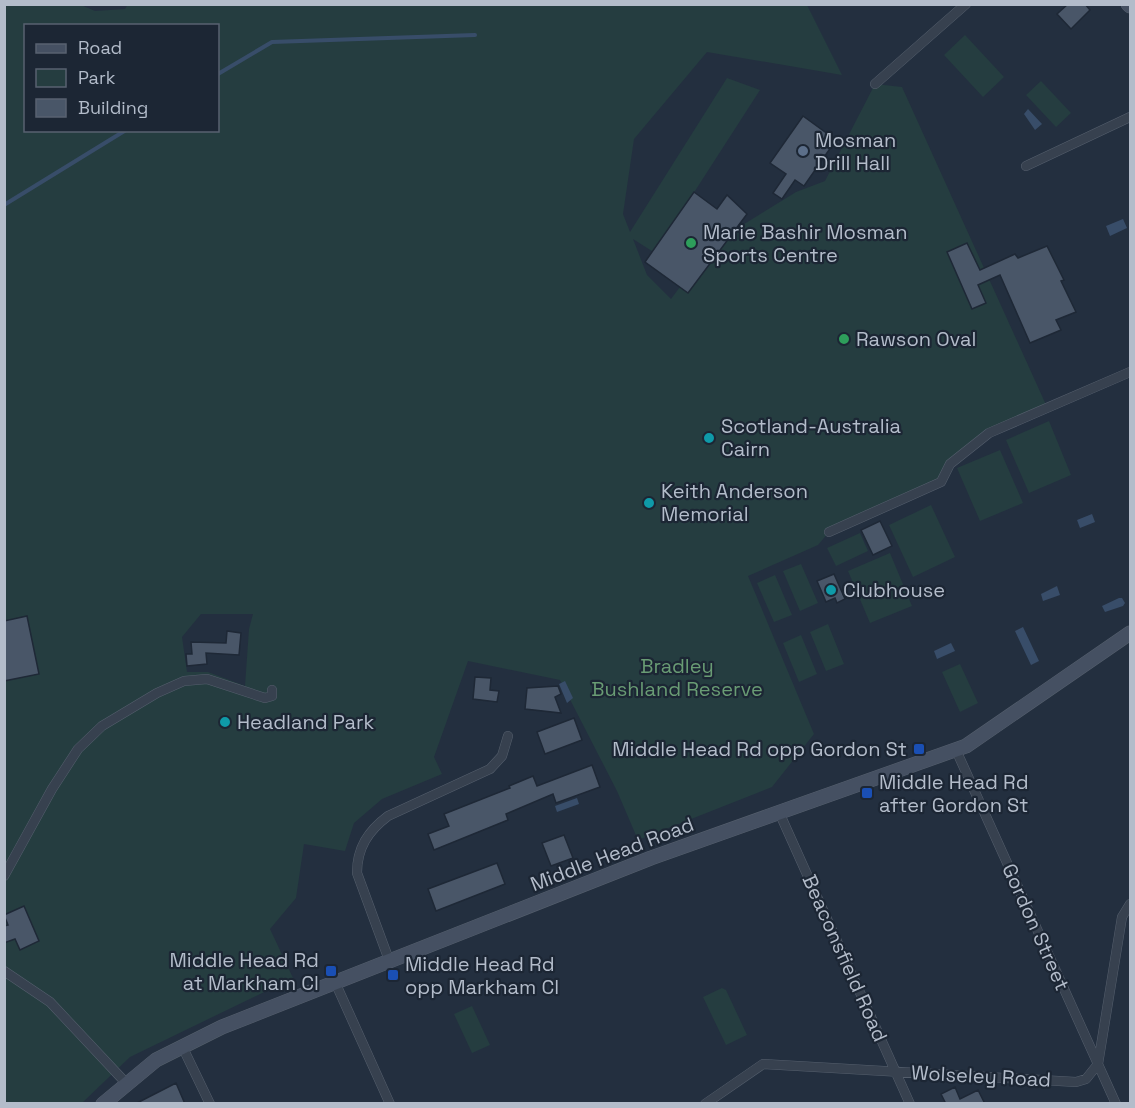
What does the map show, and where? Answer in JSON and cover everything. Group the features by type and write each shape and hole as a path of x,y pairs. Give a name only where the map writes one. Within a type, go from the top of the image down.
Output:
{"street":[{"path":"875,84 966,4"},
{"path":"1026,166 1131,117"},
{"path":"829,532 941,482 950,464 989,433 1131,372"},
{"name":"Middle Head Road","path":"102,1104 156,1060 222,1027 651,858 976,741 1131,633"},
{"path":"4,876 52,789 78,749 102,726 157,693 184,681 207,680 265,698 272,696 272,690"},
{"path":"389,960 357,873 357,859 364,842 373,827 388,816 490,769 502,756 508,736"},
{"name":"Gordon Street","path":"956,750 1116,1104"},
{"name":"Beaconsfield Road","path":"779,812 910,1104"},
{"path":"1098,1064 1121,923 1131,904"},
{"path":"4,971 51,1002 126,1083"},
{"path":"335,982 390,1104"},
{"path":"182,1046 210,1104"},
{"name":"Wolseley Road","path":"705,1104 763,1064 1076,1082 1086,1079 1098,1064"}],"green space":[{"name":"Bradley Bushland Reserve","path":"128,4 807,5 842,75 707,52 634,139 623,214 630,232 727,78 760,90 655,253 633,239 647,275 671,299 712,244 796,192 825,181 875,84 902,87 1047,407 989,433 950,464 941,482 829,532 818,545 748,576 814,734 772,787 638,840 617,791 560,680 468,661 434,757 442,774 382,799 354,823 345,851 304,844 296,898 270,929 293,978 130,1057 82,1103 5,1104 5,5 81,5 95,11 125,9","holes":["201,614 253,614 249,629 245,686 208,672 187,672 182,637"]},
{"path":"965,35 1004,77 983,97 944,55"},
{"path":"1041,81 1071,113 1056,127 1026,95"},
{"path":"1049,421 1071,475 1029,493 1006,440"},
{"path":"1000,450 1023,503 980,521 957,468"},
{"path":"931,505 955,557 913,577 889,525"},
{"path":"860,533 868,551 836,566 827,548"},
{"path":"890,553 912,606 870,623 848,571"},
{"path":"801,564 818,603 800,611 783,571"},
{"path":"775,575 792,615 774,622 757,583"},
{"path":"828,624 844,664 826,671 810,632"},
{"path":"801,635 817,674 799,682 783,643"},
{"path":"960,664 978,703 960,712 942,672"},
{"path":"722,988 726,990 747,1035 726,1045 703,997"},
{"path":"472,1006 490,1045 472,1053 454,1014"}],"water":[{"path":"1028,109 1042,124 1035,130 1024,114"},
{"path":"1123,219 1127,228 1110,236 1106,226"},
{"path":"1092,514 1095,522 1080,528 1077,520"},
{"path":"1057,586 1060,595 1043,601 1041,594"},
{"path":"1122,598 1125,603 1123,606 1105,612 1102,606"},
{"path":"1023,627 1039,661 1031,665 1015,631"},
{"path":"951,643 955,651 937,659 934,651"},
{"path":"565,681 573,698 567,703 559,684"},
{"path":"577,798 579,804 557,812 555,806"}],"building":[{"path":"1068,4 1085,4 1090,10 1071,29 1057,14"},
{"name":"Mosman Drill Hall","path":"803,116 836,140 804,186 795,180 782,199 773,193 786,174 770,163"},
{"name":"Marie Bashir Mosman Sports Centre","path":"694,192 717,209 727,195 747,214 688,293 645,262"},
{"path":"967,243 980,270 1015,254 1018,258 1047,246 1064,280 1061,281 1076,312 1056,320 1061,330 1030,343 1000,275 978,285 986,303 972,309 947,252"},
{"path":"880,521 892,546 873,555 861,530"},
{"name":"Clubhouse","path":"834,574 845,599 837,603 835,598 826,602 817,581"},
{"path":"27,616 39,674 4,681 4,621"},
{"path":"227,631 241,633 239,655 206,653 207,664 187,666 186,654 192,654 191,642 226,643"},
{"path":"475,677 491,678 490,690 499,691 497,702 473,699"},
{"path":"558,686 561,694 555,697 561,713 525,709 527,688"},
{"path":"574,718 582,740 545,754 537,732"},
{"path":"592,765 600,787 556,803 553,794 506,814 508,820 434,850 428,834 449,826 444,814 510,788 509,786 533,776 537,786"},
{"path":"564,835 573,858 551,866 542,843"},
{"path":"497,863 505,884 436,911 428,889"},
{"path":"24,906 39,941 20,950 15,939 4,943 4,926 8,925 4,915"},
{"path":"176,1083 185,1104 135,1104"},
{"path":"955,1087 960,1099 978,1090 985,1104 946,1104 941,1094"}],"waterway":[{"path":"219,73 272,42 475,35"},
{"path":"4,205 123,132"}],"place":[{"name":"Mosman Drill Hall","path":"803,151"},
{"name":"Marie Bashir Mosman Sports Centre","path":"691,243"},
{"name":"Rawson Oval","path":"844,339"},
{"name":"Scotland-Australia Cairn","path":"709,438"},
{"name":"Keith Anderson Memorial","path":"649,503"},
{"name":"Clubhouse","path":"831,590"},
{"name":"Headland Park","path":"225,722"},
{"name":"Middle Head Rd opp Gordon St","path":"919,749"},
{"name":"Middle Head Rd after Gordon St","path":"867,793"},
{"name":"Middle Head Rd at Markham Cl","path":"331,971"},
{"name":"Middle Head Rd opp Markham Cl","path":"393,975"}]}
